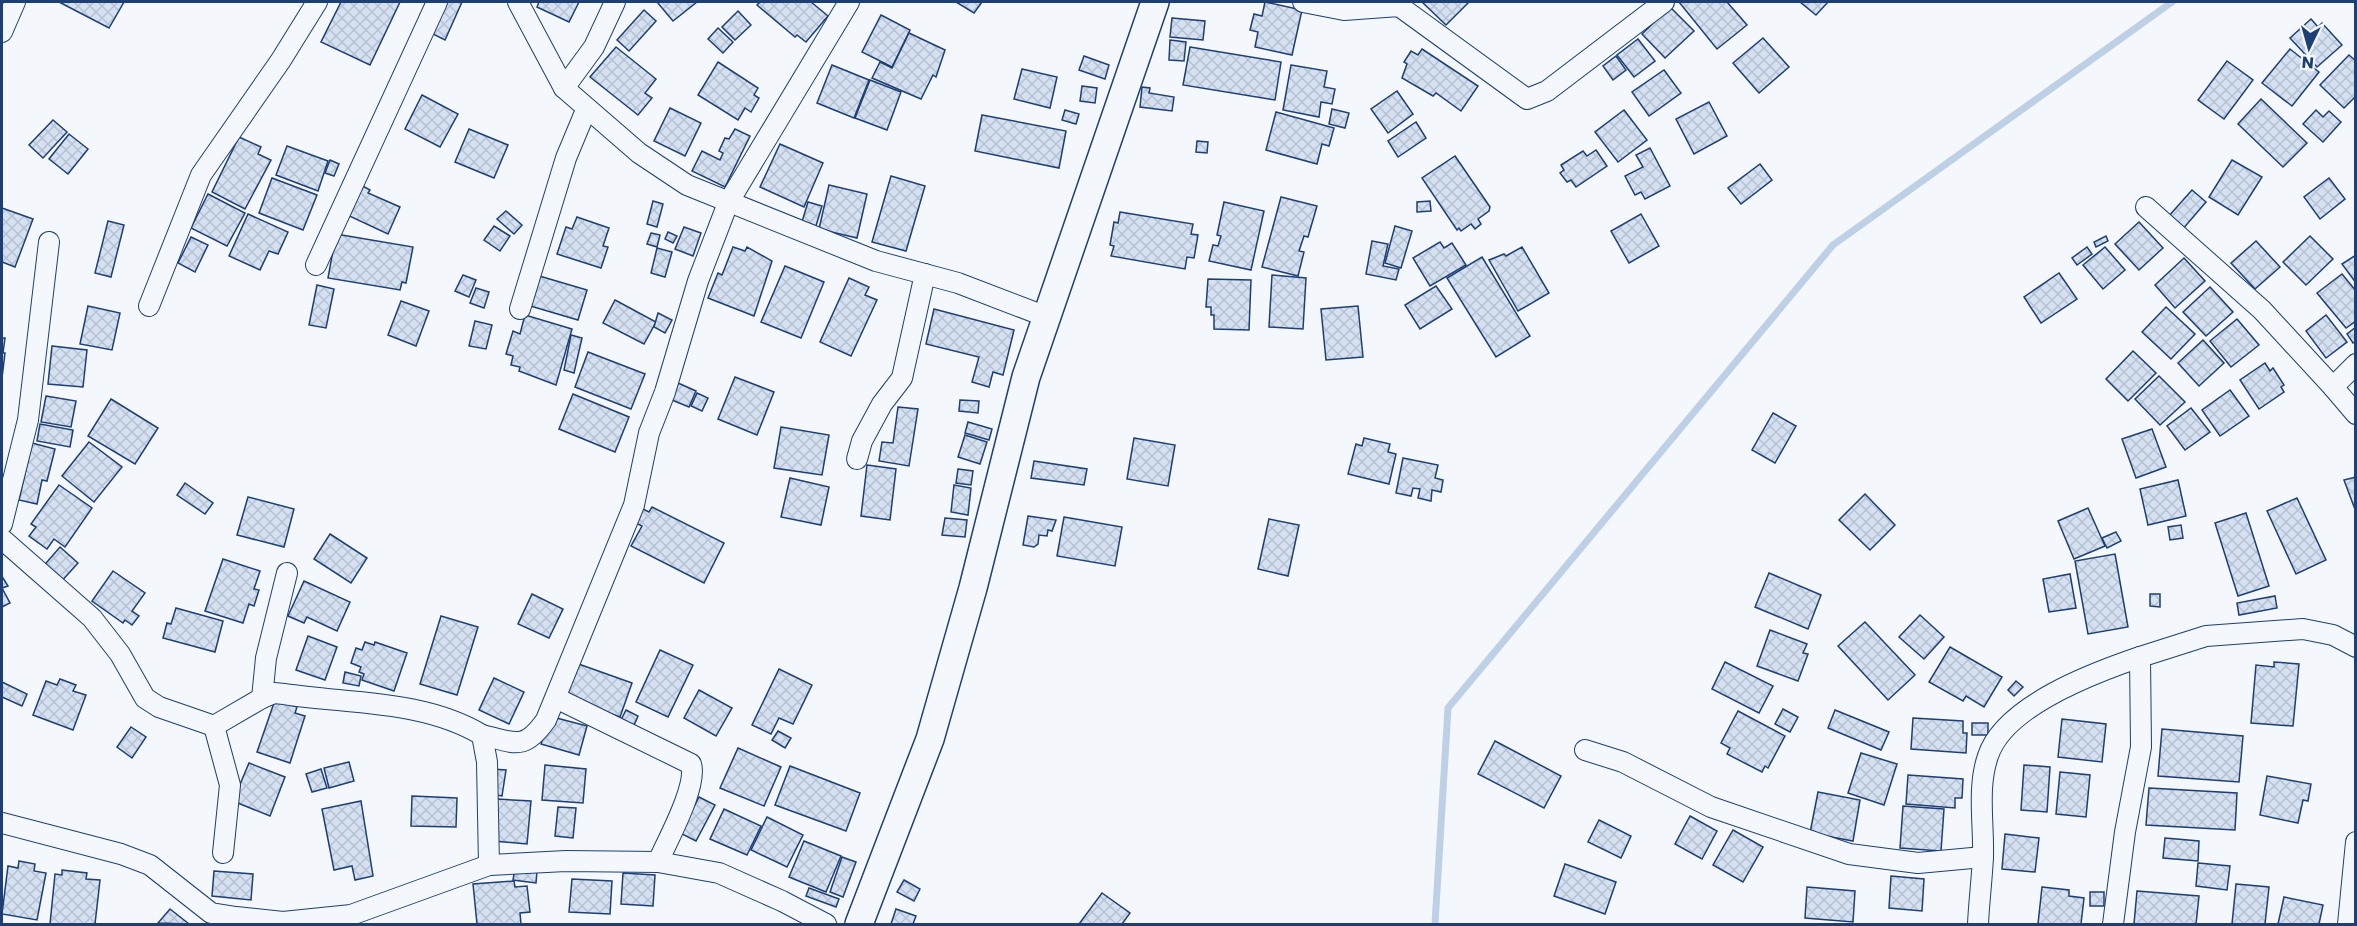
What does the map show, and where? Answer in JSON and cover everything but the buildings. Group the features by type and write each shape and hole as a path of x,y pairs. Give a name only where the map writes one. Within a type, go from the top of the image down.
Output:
{"street":[{"path":"2,32 15,2"},
{"path":"149,306 201,175 281,60 317,2"},
{"path":"316,265 437,2"},
{"path":"518,2 564,88 586,110 639,153 677,179 728,203 876,261 958,283 1047,317"},
{"path":"564,88 594,46 615,2"},
{"path":"2,539 92,618 120,654 145,698 159,707 214,726 274,693 411,710 460,722 482,735 519,744 534,737 556,698 634,504 649,433 669,381 698,281 728,203 849,2"},
{"path":"859,924 930,739 973,588 1026,377 1155,2"},
{"path":"1303,2 1348,6 1399,6 1527,99 1547,91 1664,2"},
{"path":"520,309 566,158 586,110"},
{"path":"2146,207 2262,310 2355,414"},
{"path":"2,524 28,420 49,242"},
{"path":"857,459 862,441 882,404 902,378 925,274"},
{"path":"2333,387 2355,364"},
{"path":"262,698 266,658 287,573"},
{"path":"1978,924 1983,857 1983,786 1988,755 2007,723 2082,677 2206,636 2303,629 2333,635 2355,647"},
{"path":"2113,924 2125,832 2141,747 2140,657"},
{"path":"556,698 691,764 693,770 690,787 658,862"},
{"path":"214,726 230,786 223,853"},
{"path":"482,735 487,762 489,864"},
{"path":"1585,750 1623,762 1711,807 1849,854 1918,863 1983,857"},
{"path":"2,823 121,854 150,865 212,919 283,922 351,915 489,864 566,861 658,862 719,873 782,901 826,924"},
{"path":"2349,924 2355,842"}],"waterway":[{"path":"1435,924 1448,708 1833,245 2172,2"}]}
